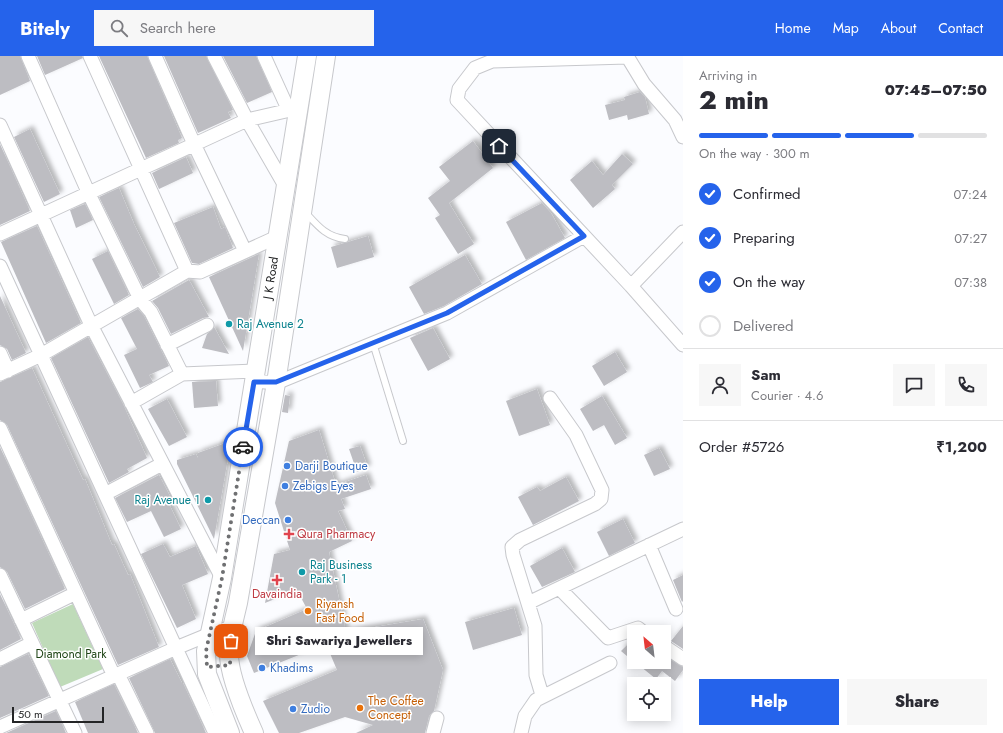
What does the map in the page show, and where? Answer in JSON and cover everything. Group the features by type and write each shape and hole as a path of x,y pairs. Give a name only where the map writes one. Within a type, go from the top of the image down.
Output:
{"main road":[{"name":"J K Road","path":"230,733 207,674 206,651 222,578 277,237 295,114 306,56"},
{"name":"J K Road","path":"254,733 230,665 229,654 232,627 238,603 276,382 301,209 326,56"},
{"path":"295,114 314,127"},
{"path":"207,667 230,665"}],"street":[{"path":"28,56 89,194 140,299 151,312 182,374"},
{"path":"90,56 142,168 187,271"},
{"path":"155,56 194,144 245,251"},
{"path":"214,56 247,120 284,184"},
{"path":"0,234 247,120 295,114 264,56"},
{"path":"683,137 675,120 644,84 627,57 492,61 474,68 459,89 457,100 683,345"},
{"path":"0,125 91,325 222,578"},
{"path":"630,286 683,232"},
{"path":"131,403 182,374 255,376 276,382 447,313 584,236"},
{"path":"0,353 4,372 41,355 187,271 200,272 277,237"},
{"path":"0,266 215,733"},
{"path":"167,344 207,325"},
{"path":"542,695 536,675 537,636 513,555 512,547 520,540 595,504 601,499 602,490 576,436 550,398"},
{"path":"0,428 76,593 116,675 147,733"},
{"path":"104,494 162,464"},
{"path":"528,603 560,590 683,530"},
{"path":"649,546 676,609"},
{"path":"0,575 75,733"},
{"path":"560,590 608,638 627,632"},
{"path":"21,620 76,593"},
{"path":"7,728 60,700 176,648 232,627"},
{"path":"0,660 32,643"},
{"path":"671,651 683,659"},
{"path":"521,733 525,716 536,700 542,695 610,662"},
{"path":"433,733 437,718"}],"lane":[{"path":"301,209 325,234 334,238 345,240"},
{"path":"373,343 403,440"}],"green space":[{"name":"Diamond Park","path":"73,604 103,669 60,687 32,623"}],"building":[{"path":"0,56 20,56 30,81 0,95"},
{"path":"37,56 82,56 83,58 45,75"},
{"path":"99,56 147,56 182,138 178,140 179,143 146,158"},
{"path":"164,56 206,56 233,110 228,112 231,118 198,133"},
{"path":"223,56 256,56 272,92 247,103"},
{"path":"640,92 645,97 649,114 628,120 627,115 609,120 605,105 625,100 624,97"},
{"path":"30,129 60,194 44,202 14,137"},
{"path":"473,141 493,168 449,203 474,244 458,254 435,218 440,215 428,198 450,181 439,167"},
{"path":"0,144 30,211 0,225"},
{"path":"622,154 633,164 612,185 615,189 593,208 570,180 592,161 603,175"},
{"path":"186,157 193,173 159,189 152,173"},
{"path":"119,188 134,224 160,277 143,287 99,197"},
{"path":"542,203 551,213 565,238 526,260 506,222"},
{"path":"85,204 93,220 76,228 70,210"},
{"path":"213,207 221,229 225,227 233,248 199,264 192,263 174,223"},
{"path":"37,226 81,323 46,343 1,242"},
{"path":"368,236 374,257 337,268 331,247"},
{"path":"108,251 129,295 114,304 92,259"},
{"name":"Raj Avenue 2","path":"259,254 243,351 209,277"},
{"path":"465,255 482,284 444,306 424,314 409,287"},
{"path":"189,280 209,317 203,318 171,334 158,308 152,301"},
{"path":"0,296 26,353 12,360 7,349 0,345"},
{"path":"138,309 144,316 169,366 149,375 153,382 140,388 124,355 137,349 121,318"},
{"path":"214,327 229,354 202,348 207,334"},
{"path":"433,328 450,359 428,371 410,338"},
{"path":"88,337 123,404 147,458 127,469 129,472 109,483 51,358"},
{"path":"615,352 627,372 604,386 592,366"},
{"path":"32,368 83,480 85,479 112,545 114,544 128,575 130,574 159,647 118,665 7,425 0,420 0,382"},
{"path":"216,381 218,406 194,408 192,382"},
{"path":"537,389 550,425 519,436 506,401"},
{"path":"285,395 290,396 288,413 282,412"},
{"path":"602,396 627,438 615,445 604,425 593,431 580,409"},
{"path":"167,399 187,437 169,446 148,409"},
{"name":"Raj Business Park - 1","path":"319,430 336,485 366,475 371,489 341,499 345,509 338,511 352,541 329,552 346,632 423,619 443,670 434,711 429,716 425,733 356,733 373,725 345,717 299,733 279,733 263,701 337,670 326,644 254,673 247,656 256,631 307,609 297,590 265,603 274,554 290,550 275,503 289,441"},
{"name":"Raj Avenue 1","path":"231,441 214,539 177,464 177,460 196,454 198,458 198,453"},
{"path":"360,446 368,468 357,472 349,449"},
{"path":"0,447 65,589 25,609 7,572 0,567"},
{"path":"659,448 670,469 654,476 644,455"},
{"path":"159,475 173,502 169,504 181,529 164,537 151,511 127,522 115,498"},
{"path":"566,477 579,501 533,525 518,497 537,487 540,491"},
{"path":"623,519 635,543 609,556 597,532"},
{"path":"163,544 170,557 196,546 208,574 182,585 196,619 177,628 141,554"},
{"path":"562,548 575,572 542,587 530,566"},
{"path":"683,575 683,601 682,602 673,580"},
{"path":"0,594 21,639 0,650"},
{"path":"514,608 522,635 473,650 465,622"},
{"path":"683,626 683,649 671,641"},
{"path":"627,645 627,656 621,651"},
{"path":"28,654 49,696 0,718 0,667"},
{"path":"170,659 206,733 155,733 129,678"},
{"path":"671,660 683,667 683,670 675,681 662,671 658,677 654,677 644,669 671,669"},
{"path":"114,684 138,733 88,733 75,702"},
{"path":"56,711 66,733 6,733"}],"way so far":[{"path":"231,641 229,654 230,665 207,667 206,651 222,578 243,447"}],"place":[{"name":"Raj Avenue 2","path":"229,324"},
{"name":"Darji Boutique","path":"287,466"},
{"name":"Zebigs Eyes","path":"285,486"},
{"name":"Raj Avenue 1","path":"208,500"},
{"name":"Deccan","path":"288,520"},
{"name":"Qura Pharmacy","path":"289,534"},
{"name":"Raj Business Park - 1","path":"302,572"},
{"name":"Davaindia","path":"277,580"},
{"name":"Riyansh Fast Food","path":"308,611"},
{"name":"Shri Sawariya Jewellers","path":"231,641"},
{"name":"Khadims","path":"262,668"},
{"name":"The Coffee Concept","path":"360,708"},
{"name":"Zudio","path":"293,709"}],"route":[{"path":"243,447 254,382 276,382 447,313 584,236 499,146"}]}
